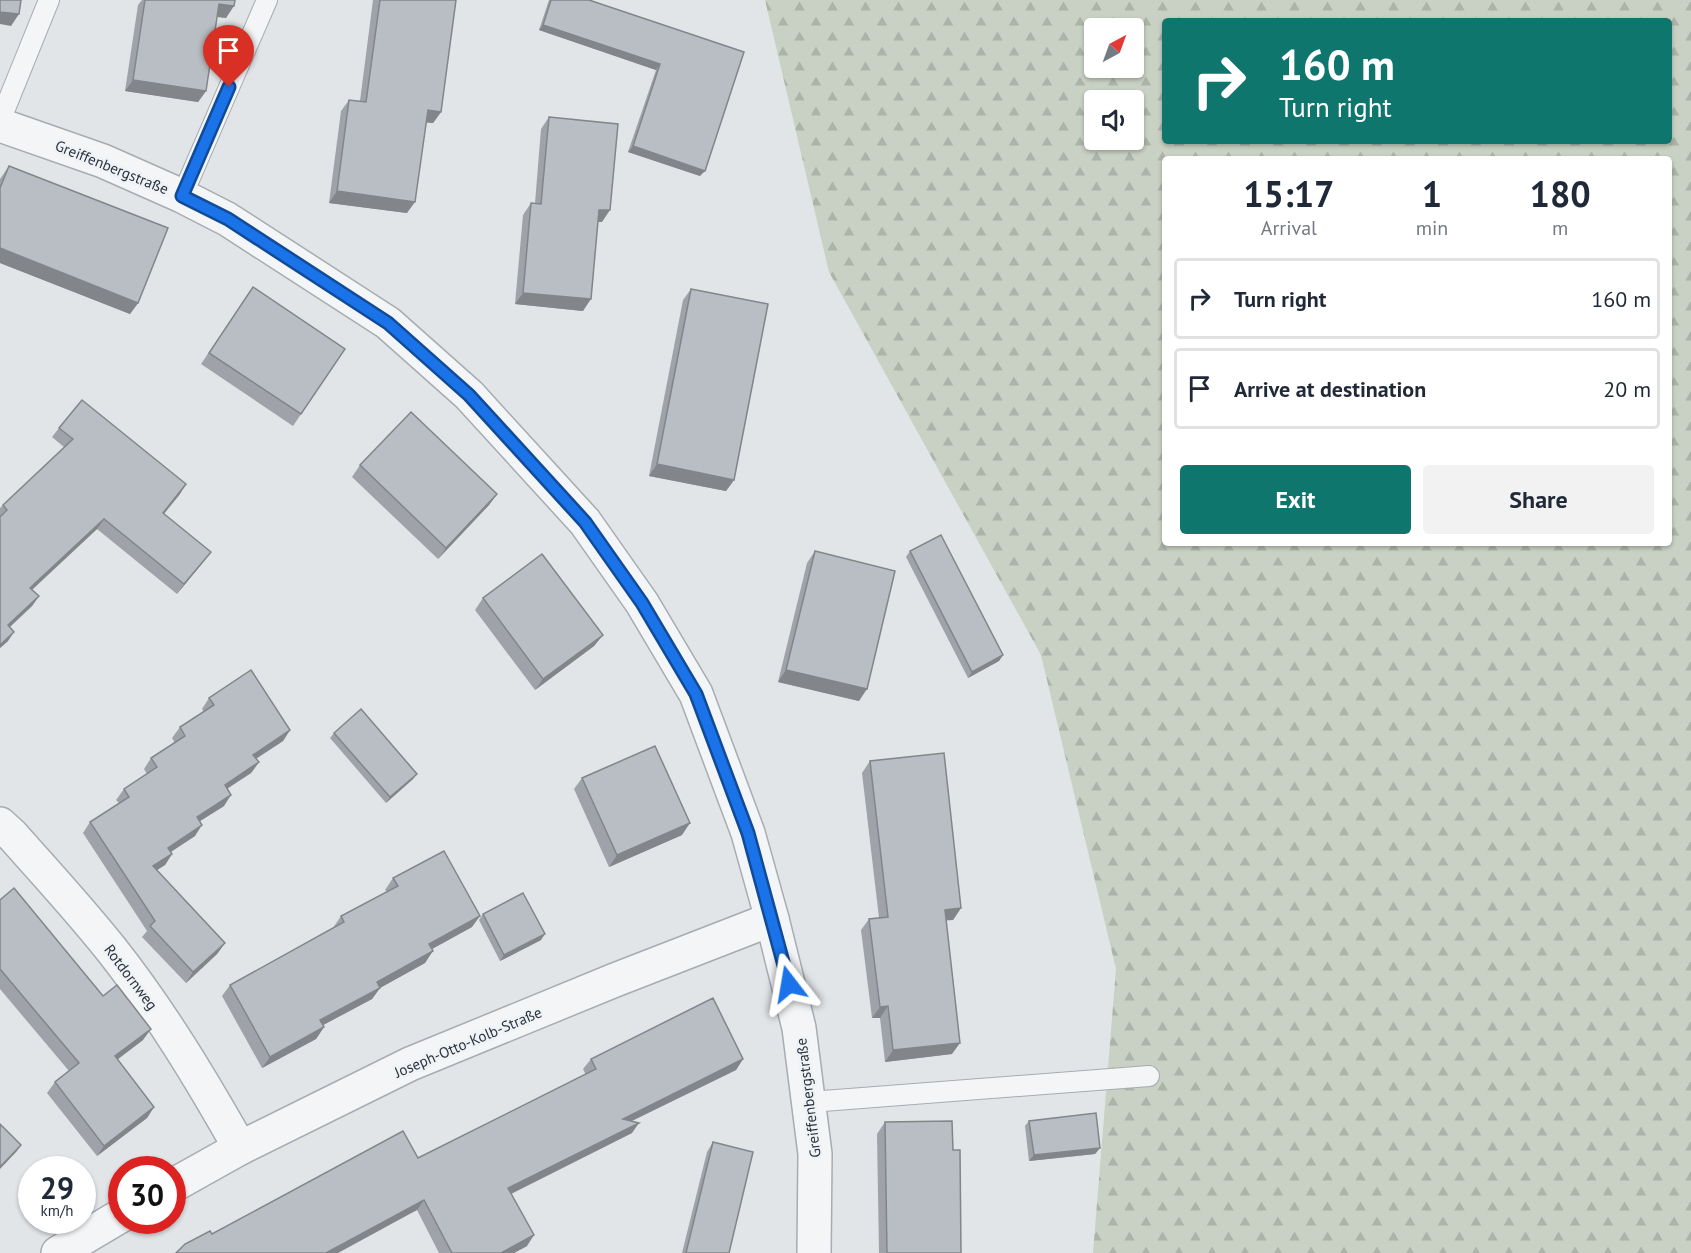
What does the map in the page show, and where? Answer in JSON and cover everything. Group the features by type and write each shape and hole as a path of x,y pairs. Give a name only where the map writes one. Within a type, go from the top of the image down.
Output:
{"street":[{"name":"Greiffenbergstraße","path":"0,123 103,161 228,219 388,323 469,395 585,522 642,603 696,694 748,833 799,1028 815,1154 814,1253"},
{"name":"Rotdornweg","path":"0,824 57,886 118,958 164,1021 240,1148"},
{"name":"Joseph-Otto-Kolb-Straße","path":"186,1178 240,1148 410,1065 772,918"},
{"path":"58,1253 108,1223"}],"lane":[{"path":"0,123 49,0"},
{"path":"182,196 267,0"},
{"path":"810,1102 1149,1076"}],"green space":[{"path":"765,0 1691,0 1691,1253 1093,1253 1116,969 1041,655 829,272"}],"building":[{"path":"0,0 21,0 19,14 0,12"},
{"path":"145,0 235,0 234,6 219,4 206,91 133,80"},
{"path":"380,0 456,0 441,112 428,110 415,202 337,191 349,100 366,102"},
{"path":"551,0 589,0 744,52 705,171 633,146 660,64 543,25"},
{"path":"549,117 618,124 610,210 599,210 591,299 523,293 531,203 541,204"},
{"path":"9,166 168,228 138,303 0,248 0,188"},
{"path":"253,287 345,349 301,414 209,353"},
{"path":"691,289 768,304 734,480 657,464"},
{"path":"82,400 186,484 163,513 211,552 184,584 104,519 30,588 39,596 8,625 14,632 0,645 0,517 7,510 3,505 73,439 59,428"},
{"path":"411,412 497,494 446,548 360,465"},
{"path":"941,535 1003,655 972,672 910,551"},
{"path":"815,551 895,571 867,689 786,670"},
{"path":"542,554 603,635 543,679 483,598"},
{"path":"251,670 290,730 253,755 259,762 225,785 231,795 197,817 202,825 168,848 172,854 153,866 225,943 193,972 150,926 155,921 90,822 129,797 124,789 157,767 151,758 185,736 180,727 214,705 209,698"},
{"path":"361,709 417,774 390,797 334,733"},
{"path":"655,746 690,823 617,855 582,778"},
{"path":"944,753 961,908 945,910 960,1043 893,1050 888,1006 880,1007 869,919 888,917 870,761"},
{"path":"444,851 480,916 429,944 433,951 377,982 380,988 320,1020 324,1027 270,1057 230,985 344,922 341,916 398,886 393,878"},
{"path":"14,888 103,996 117,985 151,1029 115,1056 154,1107 104,1146 55,1082 79,1063 0,969 0,900"},
{"path":"523,893 545,934 504,955 483,914"},
{"path":"713,998 743,1059 623,1119 639,1123 508,1188 534,1235 501,1253 452,1253 424,1200 326,1253 176,1253 185,1244 210,1231 212,1234 403,1131 418,1158 596,1069 591,1059"},
{"path":"1096,1113 1100,1148 1034,1155 1029,1121"},
{"path":"952,1121 953,1150 960,1150 961,1253 887,1253 885,1122"},
{"path":"0,1124 21,1145 0,1167"},
{"path":"713,1142 753,1152 729,1253 686,1253"}],"route":[{"path":"229,87 182,196 228,219 388,323 469,395 585,522 642,603 696,694 748,833 789,984"}]}
